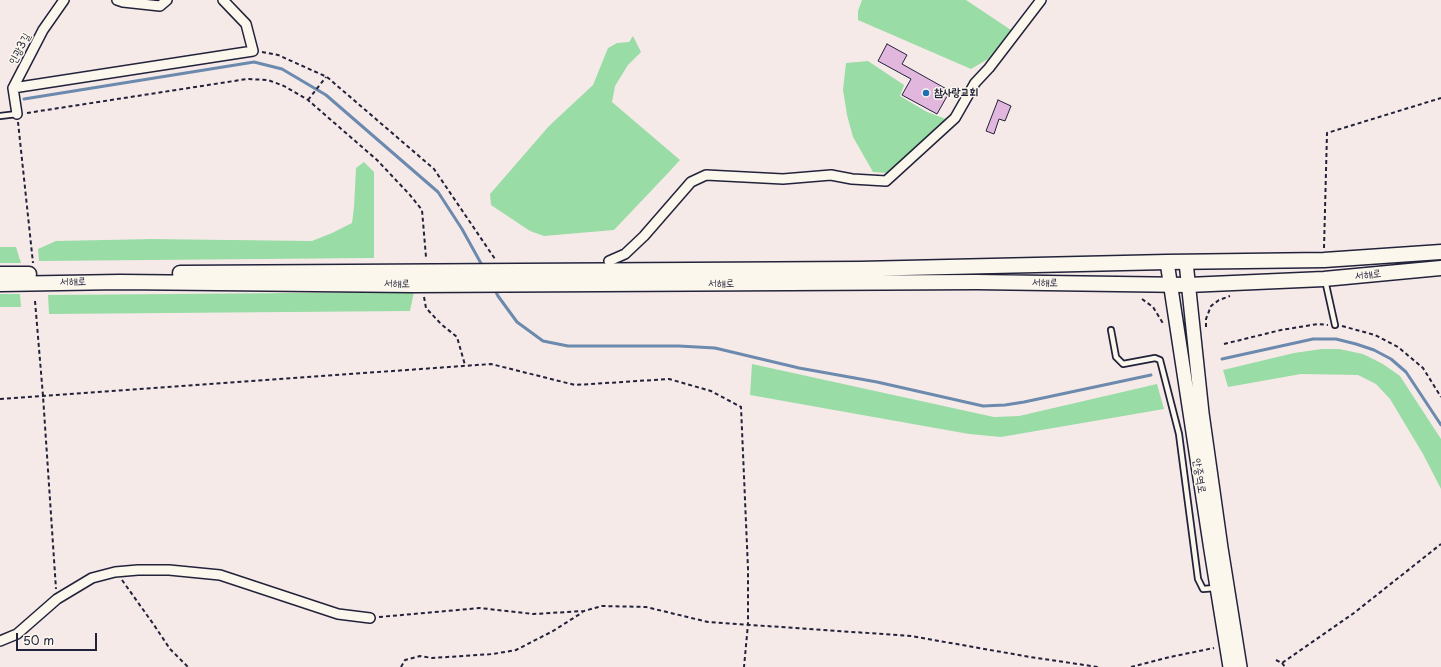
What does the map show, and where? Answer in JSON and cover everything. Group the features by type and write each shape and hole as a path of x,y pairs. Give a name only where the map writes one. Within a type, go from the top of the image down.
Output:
{"main road":[{"name":"서해로","path":"0,284 128,282 413,285 480,284 501,272 860,270 1167,262 1324,260 1441,252"},
{"name":"서해로","path":"0,274 471,271 1188,285 1324,279 1441,268"}],"street":[{"name":"인광3길","path":"13,88 43,30 64,0"},
{"path":"117,0 160,6 167,0"},
{"path":"17,114 13,88 253,51 246,24 223,0"},
{"path":"609,261 625,254 644,236 691,182 706,175 783,179 831,175 852,179 886,181 955,118 975,83 989,68 1041,0"},
{"name":"안중역로","path":"1167,262 1230,667"},
{"path":"1186,262 1202,413 1240,667"},
{"path":"0,640 17,634 57,599 92,578 115,572 138,570 169,570 220,576 338,614 370,618"}],"lane":[{"path":"0,116 17,114"},
{"path":"1324,279 1335,325"},
{"path":"1111,330 1116,357 1122,364 1156,358 1160,360 1179,434 1198,579 1203,589 1217,588"}],"path":[{"path":"253,51 278,55 326,77 434,169 501,272"},
{"path":"308,100 326,77"},
{"path":"33,264 17,114 247,79 268,80 284,86 308,100 377,160 422,210 426,257"},
{"path":"1324,260 1327,133 1441,98"},
{"path":"423,294 426,308 441,324 457,337 465,365"},
{"path":"1205,330 1206,319 1211,306 1219,300 1232,295"},
{"path":"1142,299 1153,307 1165,326"},
{"path":"35,301 57,599"},
{"path":"1224,344 1281,330 1318,324 1339,324 1375,336 1398,347 1423,368 1441,397"},
{"path":"0,399 491,364 575,386 669,379 711,391 741,407 748,569 748,624 744,667"},
{"path":"1282,663 1354,613 1441,544"},
{"path":"115,572 126,585 170,649 188,667"},
{"path":"370,618 480,608 533,614 584,611 602,606 646,607 708,622 911,636 1030,657 1098,667"},
{"path":"401,667 405,660 420,656 432,658 493,654 516,650 553,631 584,611"},
{"path":"1131,667 1214,648"},
{"path":"1276,660 1282,663 1284,667"}],"green space":[{"path":"862,0 966,0 1011,30 988,59 971,69 858,20 858,11"},
{"path":"633,36 641,52 628,65 615,86 612,102 680,160 614,230 544,236 530,231 491,205 490,194 549,126 593,85 608,48 617,43 629,42"},
{"path":"868,61 904,85 900,96 927,112 946,119 887,173 873,172 853,137 847,115 843,90 846,63"},
{"path":"364,162 374,172 374,258 39,261 38,249 56,241 152,239 312,241 352,223 356,168"},
{"path":"0,247 16,247 21,263 0,263"},
{"path":"414,292 410,311 49,314 48,295"},
{"path":"0,294 20,294 21,307 0,307"},
{"path":"1322,349 1339,349 1363,354 1383,364 1400,376 1441,439 1441,489 1423,454 1390,399 1376,384 1358,375 1301,374 1228,387 1223,370 1294,353"},
{"path":"752,364 994,417 1019,416 1157,384 1164,409 1001,437 969,434 750,395"}],"building":[{"name":"참사랑교회","path":"887,44 907,55 902,64 950,91 937,114 902,95 911,79 878,61"},
{"path":"998,100 1011,106 1005,121 999,119 994,134 986,131"}],"waterway":[{"path":"24,99 254,62 282,69 326,95 438,192 462,229 483,267"},
{"path":"494,288 517,322 543,341 568,346 679,346 715,348 799,368 877,382 983,406 1024,402 1151,375"},
{"path":"1222,359 1313,339 1336,339 1356,344 1374,350 1391,359 1406,372 1441,425"}],"place":[{"name":"참사랑교회","path":"926,93"}]}
